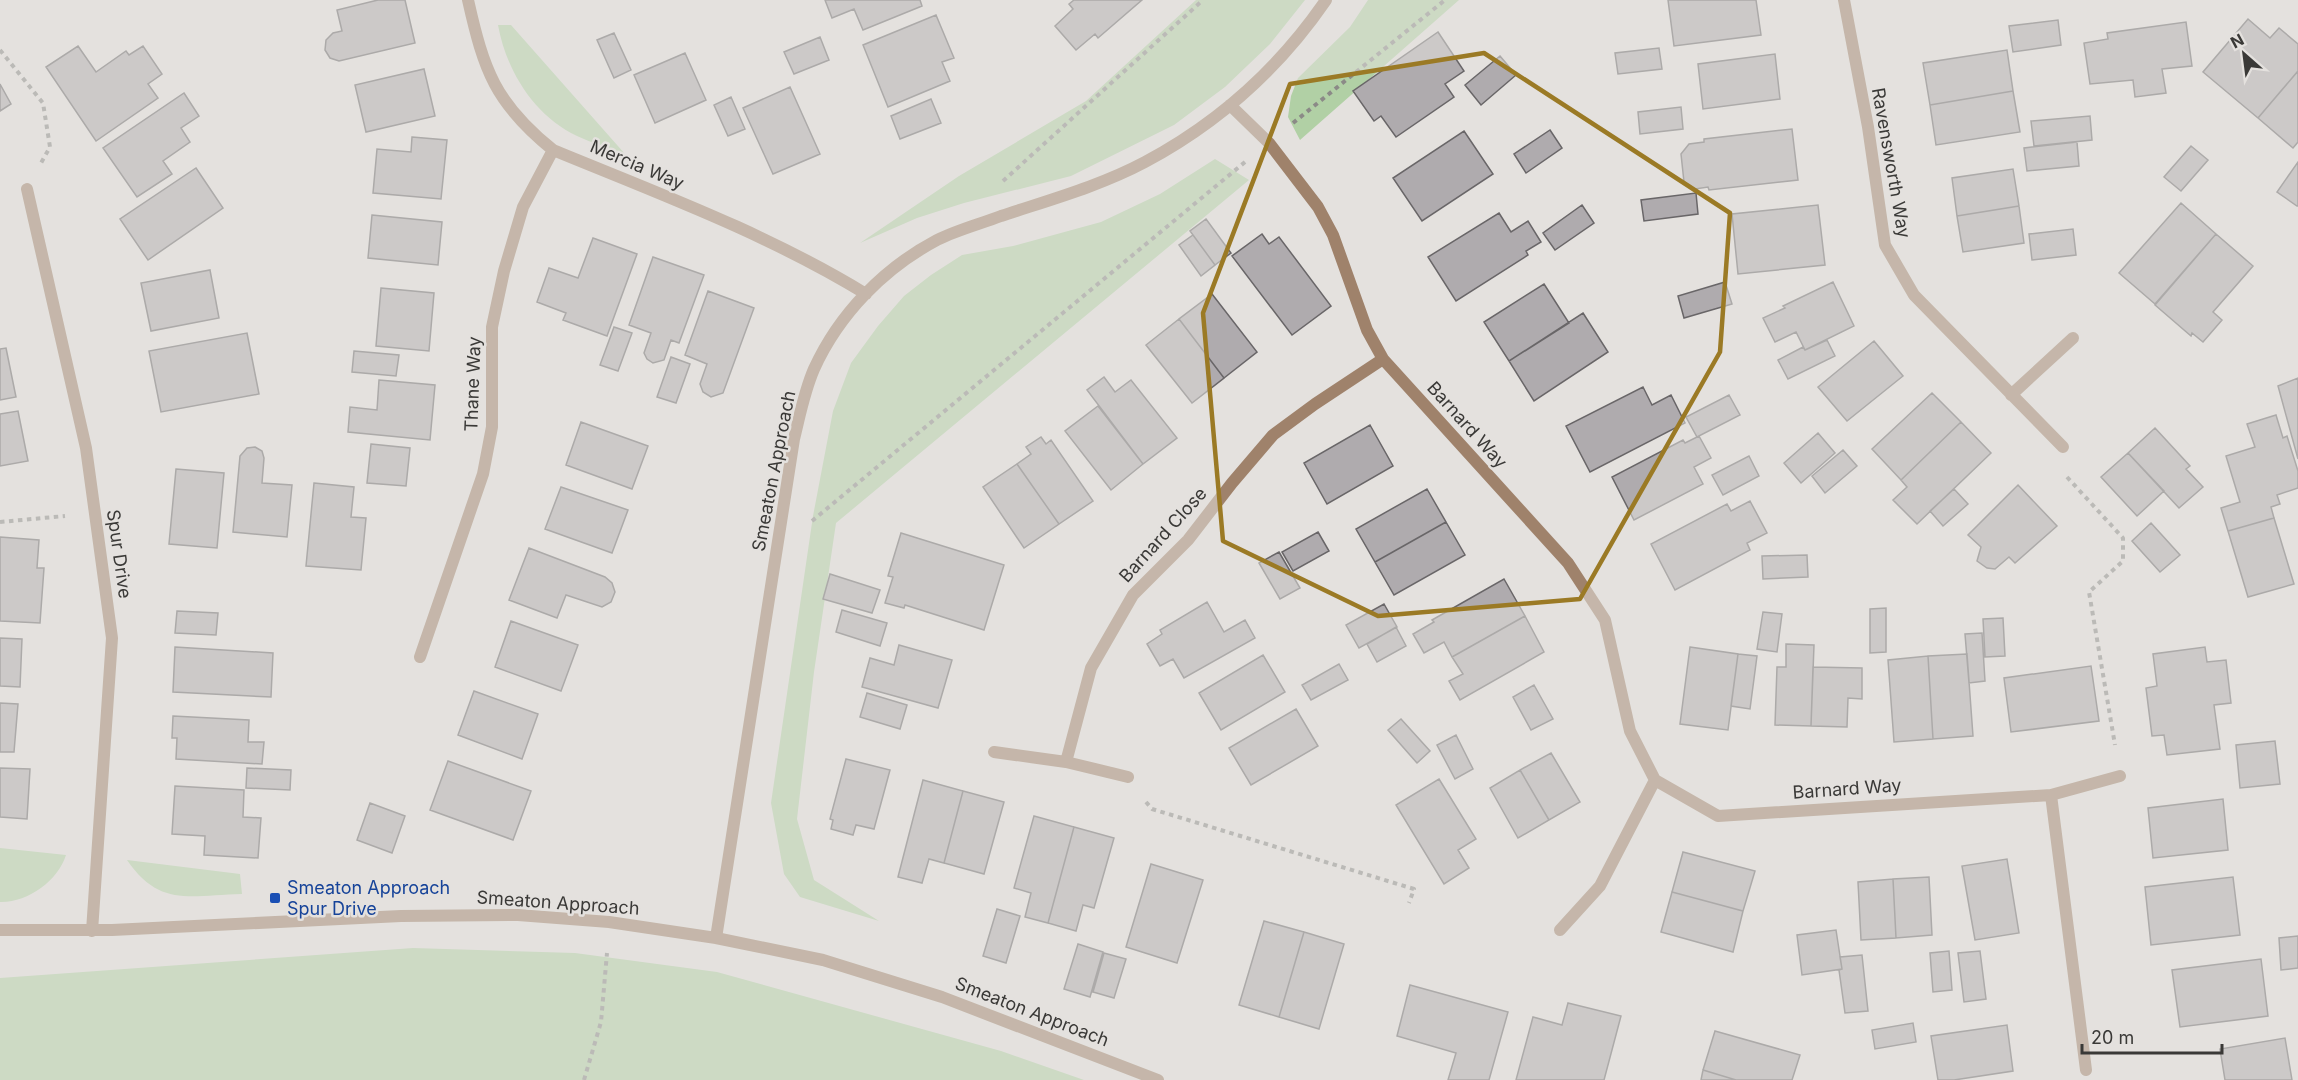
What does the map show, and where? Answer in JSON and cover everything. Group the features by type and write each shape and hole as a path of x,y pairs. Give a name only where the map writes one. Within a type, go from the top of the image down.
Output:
{"street":[{"name":"Mercia Way","path":"468,0 479,48 490,78 507,106 521,122 554,150 747,230 802,256 866,294"},
{"name":"Smeaton Approach","path":"716,938 802,403 814,369 832,337 853,307 866,294 907,258 938,240 1073,192 1136,166 1178,142 1230,105 1269,70 1295,41 1326,0"},
{"name":"Ravensworth Way","path":"1844,0 1868,127 1885,245 1914,296 2064,447"},
{"name":"Barnard Way","path":"1230,105 1269,143 1318,207 1334,234 1367,330 1383,359 1568,562 1605,620 1630,731 1655,780 1718,816 2051,795 2120,776"},
{"name":"Thane Way","path":"420,657 483,474 492,427 492,327 504,271 523,207 554,150"},
{"name":"Spur Drive","path":"27,189 86,448 112,638 92,931"},
{"path":"2012,395 2073,338"},
{"name":"Barnard Close","path":"1066,762 1091,668 1133,595 1188,540 1273,435 1383,359"},
{"path":"994,752 1066,762 1128,777"},
{"path":"1560,930 1600,886 1655,780"},
{"path":"2051,795 2086,1070"},
{"name":"Smeaton Approach","path":"0,930 92,931 401,915 518,915 609,922 716,938 824,960 942,997 1158,1080"}],"path":[{"path":"1000,184 1203,0"},
{"path":"777,551 1445,0"},
{"path":"0,51 44,103 50,147 27,189"},
{"path":"2064,447 2063,472 2123,538 2123,561 2090,591 2120,776"},
{"path":"0,522 95,513"},
{"path":"1128,777 1152,809 1414,889 1409,903"},
{"path":"584,1080 601,1022 609,922"}],"highlighted area":[{"path":"1484,53 1730,213 1720,352 1580,599 1378,616 1223,541 1203,313 1290,84"}],"green space":[{"path":"1196,0 1305,0 1270,44 1225,87 1174,125 1071,176 964,203 917,218 860,243 959,176 1086,101"},
{"path":"1368,0 1459,0 1300,140 1288,117 1291,96 1298,78 1350,27"},
{"path":"498,25 511,25 625,154 577,136 548,117 535,104 515,75"},
{"path":"1215,159 1249,180 836,523 814,672 797,819 814,880 879,921 800,897 784,874 771,803 813,516 833,411 851,363 904,296 962,255 1013,246 1101,222 1160,194"},
{"path":"0,848 66,855 56,873 40,889 21,899 0,902"},
{"path":"127,860 240,874 242,894 191,896 164,892 139,875"},
{"path":"413,948 575,953 717,972 1001,1051 1084,1080 0,1080 0,978"}],"building":[{"path":"378,0 405,0 415,43 339,61 330,58 325,50 326,40 333,33 342,31 337,10"},
{"path":"825,0 920,0 922,6 863,30 854,9 832,18"},
{"path":"1074,0 1142,0 1098,38 1095,34 1076,50 1055,26 1073,9 1069,4"},
{"path":"1668,0 1756,0 1761,35 1674,46"},
{"path":"936,15 954,58 942,62 950,81 888,107 863,45"},
{"path":"2248,19 2270,38 2279,28 2298,44 2298,71 2258,118 2203,72"},
{"path":"2058,20 2061,45 2013,52 2009,26"},
{"path":"2186,22 2192,66 2162,69 2166,93 2135,97 2133,80 2090,84 2084,43 2108,39 2107,33"},
{"path":"1438,32 1464,71 1445,84 1454,97 1396,137 1381,116 1374,121 1353,91"},
{"path":"614,33 631,70 614,78 597,40"},
{"path":"820,37 829,60 794,74 784,52"},
{"path":"78,46 96,72 126,51 129,55 143,46 162,74 148,84 158,98 96,141 46,67"},
{"path":"1659,48 1662,69 1618,74 1615,53"},
{"path":"2007,50 2013,91 1930,105 1923,63"},
{"path":"685,53 706,100 655,123 634,75"},
{"path":"1775,54 1780,99 1703,109 1698,64"},
{"path":"1500,56 1516,75 1481,105 1465,85"},
{"path":"424,69 435,116 366,132 355,85"},
{"path":"2298,71 2298,142 2293,148 2258,118"},
{"path":"0,84 11,104 0,111"},
{"path":"790,87 820,154 773,174 743,108"},
{"path":"2013,91 2020,132 1936,145 1930,105"},
{"path":"184,93 199,116 181,128 190,142 163,161 172,174 137,197 103,148"},
{"path":"731,97 745,129 728,136 714,105"},
{"path":"931,99 941,123 900,139 891,116"},
{"path":"1681,107 1683,129 1640,134 1638,112"},
{"path":"2090,116 2092,140 2034,146 2031,121"},
{"path":"1792,129 1798,180 1709,190 1708,187 1695,189 1684,182 1681,154 1689,144 1704,142 1704,139"},
{"path":"1550,130 1562,148 1526,173 1514,154"},
{"path":"1464,131 1493,174 1422,221 1393,178"},
{"path":"412,137 447,140 441,199 373,193 377,149 411,152"},
{"path":"2077,142 2079,166 2027,171 2024,148"},
{"path":"2191,146 2208,160 2181,191 2164,177"},
{"path":"2298,162 2298,206 2297,206 2277,192"},
{"path":"196,168 223,208 148,260 120,219"},
{"path":"2013,169 2019,206 1957,216 1952,178"},
{"path":"1696,193 1698,214 1644,221 1641,200"},
{"path":"2181,203 2216,234 2155,304 2119,273"},
{"path":"1582,205 1594,223 1555,250 1543,233"},
{"path":"1818,205 1825,265 1738,274 1732,214"},
{"path":"2019,206 2024,243 1963,252 1957,216"},
{"path":"1499,213 1511,232 1528,221 1541,242 1526,251 1528,255 1456,301 1428,257"},
{"path":"372,215 442,222 438,265 368,258"},
{"path":"1206,219 1231,253 1215,265 1190,231"},
{"path":"2073,229 2076,255 2032,260 2029,234"},
{"path":"1262,234 1269,244 1279,237 1331,306 1292,335 1232,256"},
{"path":"2216,234 2253,266 2213,312 2222,320 2203,342 2192,333 2191,336 2155,305"},
{"path":"1193,235 1215,265 1201,276 1179,245"},
{"path":"593,238 637,254 607,336 563,320 566,313 537,302 549,268 578,278"},
{"path":"653,257 704,275 679,343 671,340 664,360 653,363 644,353 651,333 629,325"},
{"path":"210,270 219,318 151,331 141,283"},
{"path":"1725,282 1732,304 1684,318 1678,296"},
{"path":"1833,282 1854,326 1805,350 1796,332 1775,342 1763,318"},
{"path":"1544,284 1569,323 1509,361 1484,322"},
{"path":"381,288 434,293 429,351 376,346"},
{"path":"708,291 754,308 723,393 711,397 703,392 700,384 707,364 685,355"},
{"path":"1212,294 1257,352 1224,378 1179,319"},
{"path":"1583,313 1608,352 1534,401 1509,361"},
{"path":"1179,319 1224,378 1192,403 1146,345"},
{"path":"614,327 632,333 618,371 600,365"},
{"path":"247,333 259,394 161,412 149,351"},
{"path":"1827,340 1835,356 1788,379 1778,360 1803,347 1805,350"},
{"path":"1874,341 1903,376 1847,421 1818,387"},
{"path":"6,348 16,397 0,400 0,349"},
{"path":"354,351 399,355 396,376 352,372"},
{"path":"671,357 690,364 676,403 657,397"},
{"path":"1104,377 1115,392 1131,380 1177,438 1143,464 1087,390"},
{"path":"2298,378 2298,459 2278,386"},
{"path":"379,380 435,385 430,440 348,432 350,407 377,410"},
{"path":"1643,387 1652,405 1671,395 1685,423 1590,472 1566,426"},
{"path":"1932,393 1961,422 1901,480 1872,449"},
{"path":"1729,395 1740,415 1697,437 1686,417"},
{"path":"1098,406 1143,464 1111,490 1065,431"},
{"path":"18,411 28,461 0,466 0,414"},
{"path":"2276,415 2283,438 2287,436 2298,471 2298,488 2277,495 2280,504 2271,507 2274,518 2228,531 2221,508 2240,502 2226,456 2255,447 2247,424"},
{"path":"581,422 648,446 632,489 566,465"},
{"path":"1961,422 1991,453 1917,524 1893,500 1907,487 1901,480"},
{"path":"1370,425 1393,466 1327,504 1304,463"},
{"path":"2155,428 2190,466 2186,469 2203,487 2179,508 2128,453"},
{"path":"1818,433 1835,453 1801,483 1784,463"},
{"path":"1699,436 1711,458 1694,467 1703,484 1634,520 1612,477 1683,440 1685,443"},
{"path":"1041,437 1046,444 1051,440 1093,501 1059,524 1017,464 1031,454 1026,447"},
{"path":"371,444 410,448 406,486 367,483"},
{"path":"255,447 262,451 264,458 262,483 292,485 287,537 233,532 240,456 247,448"},
{"path":"1843,450 1857,466 1825,493 1812,476"},
{"path":"2128,453 2164,491 2137,516 2101,477"},
{"path":"1749,456 1759,476 1723,495 1712,475"},
{"path":"1017,464 1059,524 1024,548 983,487"},
{"path":"176,469 224,473 217,548 169,544"},
{"path":"314,483 354,487 351,517 366,518 361,570 306,566"},
{"path":"2018,485 2057,526 2015,563 2009,557 1995,569 1987,568 1977,561 1981,547 1968,535"},
{"path":"561,487 628,510 612,553 545,529"},
{"path":"1427,489 1446,522 1375,562 1356,529"},
{"path":"1954,489 1968,504 1943,526 1930,511"},
{"path":"1750,501 1767,533 1747,543 1750,550 1675,590 1651,544 1727,504 1731,511"},
{"path":"2274,518 2294,584 2248,597 2228,531"},
{"path":"1446,522 1465,555 1394,595 1375,562"},
{"path":"2151,523 2180,555 2160,572 2132,541"},
{"path":"1318,532 1329,551 1293,571 1282,552"},
{"path":"901,533 1004,565 984,630 905,605 904,608 885,603 893,577 888,576"},
{"path":"0,537 39,540 37,568 44,568 40,623 0,621"},
{"path":"529,548 605,577 612,583 615,592 611,602 602,607 566,595 557,618 509,600"},
{"path":"1279,552 1300,588 1280,599 1259,563"},
{"path":"1807,555 1808,577 1763,579 1762,556"},
{"path":"830,574 880,590 872,613 823,599"},
{"path":"1504,579 1525,616 1452,657 1444,642 1424,653 1413,634 1434,622 1432,620"},
{"path":"1207,602 1224,632 1245,620 1255,638 1184,678 1173,659 1160,666 1147,644 1162,634 1160,630"},
{"path":"1384,604 1397,627 1359,648 1346,625"},
{"path":"1886,608 1886,652 1870,653 1870,609"},
{"path":"842,610 887,623 880,646 836,632"},
{"path":"177,611 218,613 216,635 175,633"},
{"path":"1763,612 1782,614 1777,652 1757,649"},
{"path":"1525,616 1544,652 1460,700 1449,681 1463,674 1452,657"},
{"path":"2003,618 2005,656 1985,657 1983,619"},
{"path":"511,621 578,645 561,691 495,667"},
{"path":"1396,627 1406,646 1377,662 1367,644"},
{"path":"1982,633 1985,681 1969,683 1965,634"},
{"path":"0,638 22,639 20,687 0,686"},
{"path":"1786,644 1814,645 1811,726 1775,725 1777,667 1786,667"},
{"path":"899,645 952,660 938,708 862,687 870,658 894,665"},
{"path":"175,647 273,653 271,697 173,692"},
{"path":"1690,647 1738,654 1728,730 1680,724"},
{"path":"2205,647 2207,662 2226,660 2231,703 2214,705 2220,749 2167,755 2164,735 2152,736 2146,688 2157,686 2153,654"},
{"path":"1738,654 1757,656 1750,709 1731,706"},
{"path":"1967,654 1973,736 1933,739 1928,656"},
{"path":"1263,655 1285,692 1221,730 1199,693"},
{"path":"1928,656 1933,739 1894,742 1888,660"},
{"path":"1339,664 1348,680 1311,700 1302,685"},
{"path":"2091,666 2099,721 2011,732 2004,678"},
{"path":"1813,667 1862,668 1862,699 1848,698 1847,727 1811,726"},
{"path":"1534,685 1553,719 1531,730 1513,697"},
{"path":"474,691 538,714 522,759 458,735"},
{"path":"867,693 907,705 900,729 860,717"},
{"path":"0,703 18,704 14,752 0,752"},
{"path":"1296,709 1318,746 1251,785 1229,748"},
{"path":"173,716 249,720 248,742 264,742 262,764 176,759 177,738 172,738"},
{"path":"1401,719 1430,751 1417,763 1388,730"},
{"path":"1456,735 1473,769 1455,779 1437,745"},
{"path":"2275,741 2280,784 2240,788 2236,745"},
{"path":"1551,753 1580,802 1549,820 1520,770"},
{"path":"846,759 890,770 874,829 856,825 853,835 831,829 833,820 830,819"},
{"path":"448,761 531,791 513,840 430,810"},
{"path":"0,768 30,769 27,819 0,817"},
{"path":"247,768 291,770 290,790 246,788"},
{"path":"1520,770 1549,820 1518,838 1490,788"},
{"path":"1439,779 1476,839 1458,850 1469,868 1444,884 1396,805"},
{"path":"923,780 963,791 944,863 929,859 922,883 898,877"},
{"path":"175,786 244,790 243,817 261,818 258,858 204,855 205,836 172,834"},
{"path":"963,791 1004,802 984,874 944,863"},
{"path":"2223,799 2228,850 2153,858 2148,808"},
{"path":"370,803 405,816 392,853 357,840"},
{"path":"1034,816 1074,827 1048,923 1025,917 1031,893 1014,888"},
{"path":"1074,827 1114,838 1094,908 1083,905 1076,931 1048,923"},
{"path":"1683,852 1755,871 1743,911 1672,892"},
{"path":"2007,859 2019,933 1975,940 1962,866"},
{"path":"1151,864 1203,880 1177,963 1126,947"},
{"path":"1929,877 1932,935 1896,938 1893,879"},
{"path":"2233,877 2240,935 2151,945 2145,887"},
{"path":"1893,879 1896,938 1861,940 1858,882"},
{"path":"1672,892 1743,911 1733,952 1661,932"},
{"path":"997,909 1020,916 1006,963 983,956"},
{"path":"1264,921 1304,932 1279,1017 1239,1005"},
{"path":"1836,930 1842,969 1802,975 1797,935"},
{"path":"1304,932 1344,944 1319,1029 1279,1017"},
{"path":"2298,936 2298,968 2281,970 2279,938"},
{"path":"1078,944 1103,952 1090,997 1064,989"},
{"path":"1949,951 1952,990 1933,992 1930,953"},
{"path":"1980,951 1986,999 1964,1002 1958,953"},
{"path":"1104,953 1126,959 1114,998 1093,992"},
{"path":"1862,955 1868,1011 1845,1013 1839,970 1842,969 1840,957"},
{"path":"2261,959 2268,1016 2180,1027 2172,970"},
{"path":"1410,985 1508,1012 1489,1080 1448,1080 1456,1053 1397,1036"},
{"path":"1568,1003 1621,1016 1604,1080 1516,1080 1533,1017 1562,1025"},
{"path":"1913,1023 1916,1042 1875,1049 1872,1030"},
{"path":"2007,1025 2013,1071 1954,1080 1938,1080 1931,1036"},
{"path":"1715,1031 1800,1055 1792,1080 1736,1080 1703,1070"},
{"path":"2285,1038 2292,1080 2225,1080 2220,1049"},
{"path":"1703,1070 1736,1080 1701,1080"}],"place":[{"name":"Smeaton Approach Spur Drive","path":"275,898"}]}
